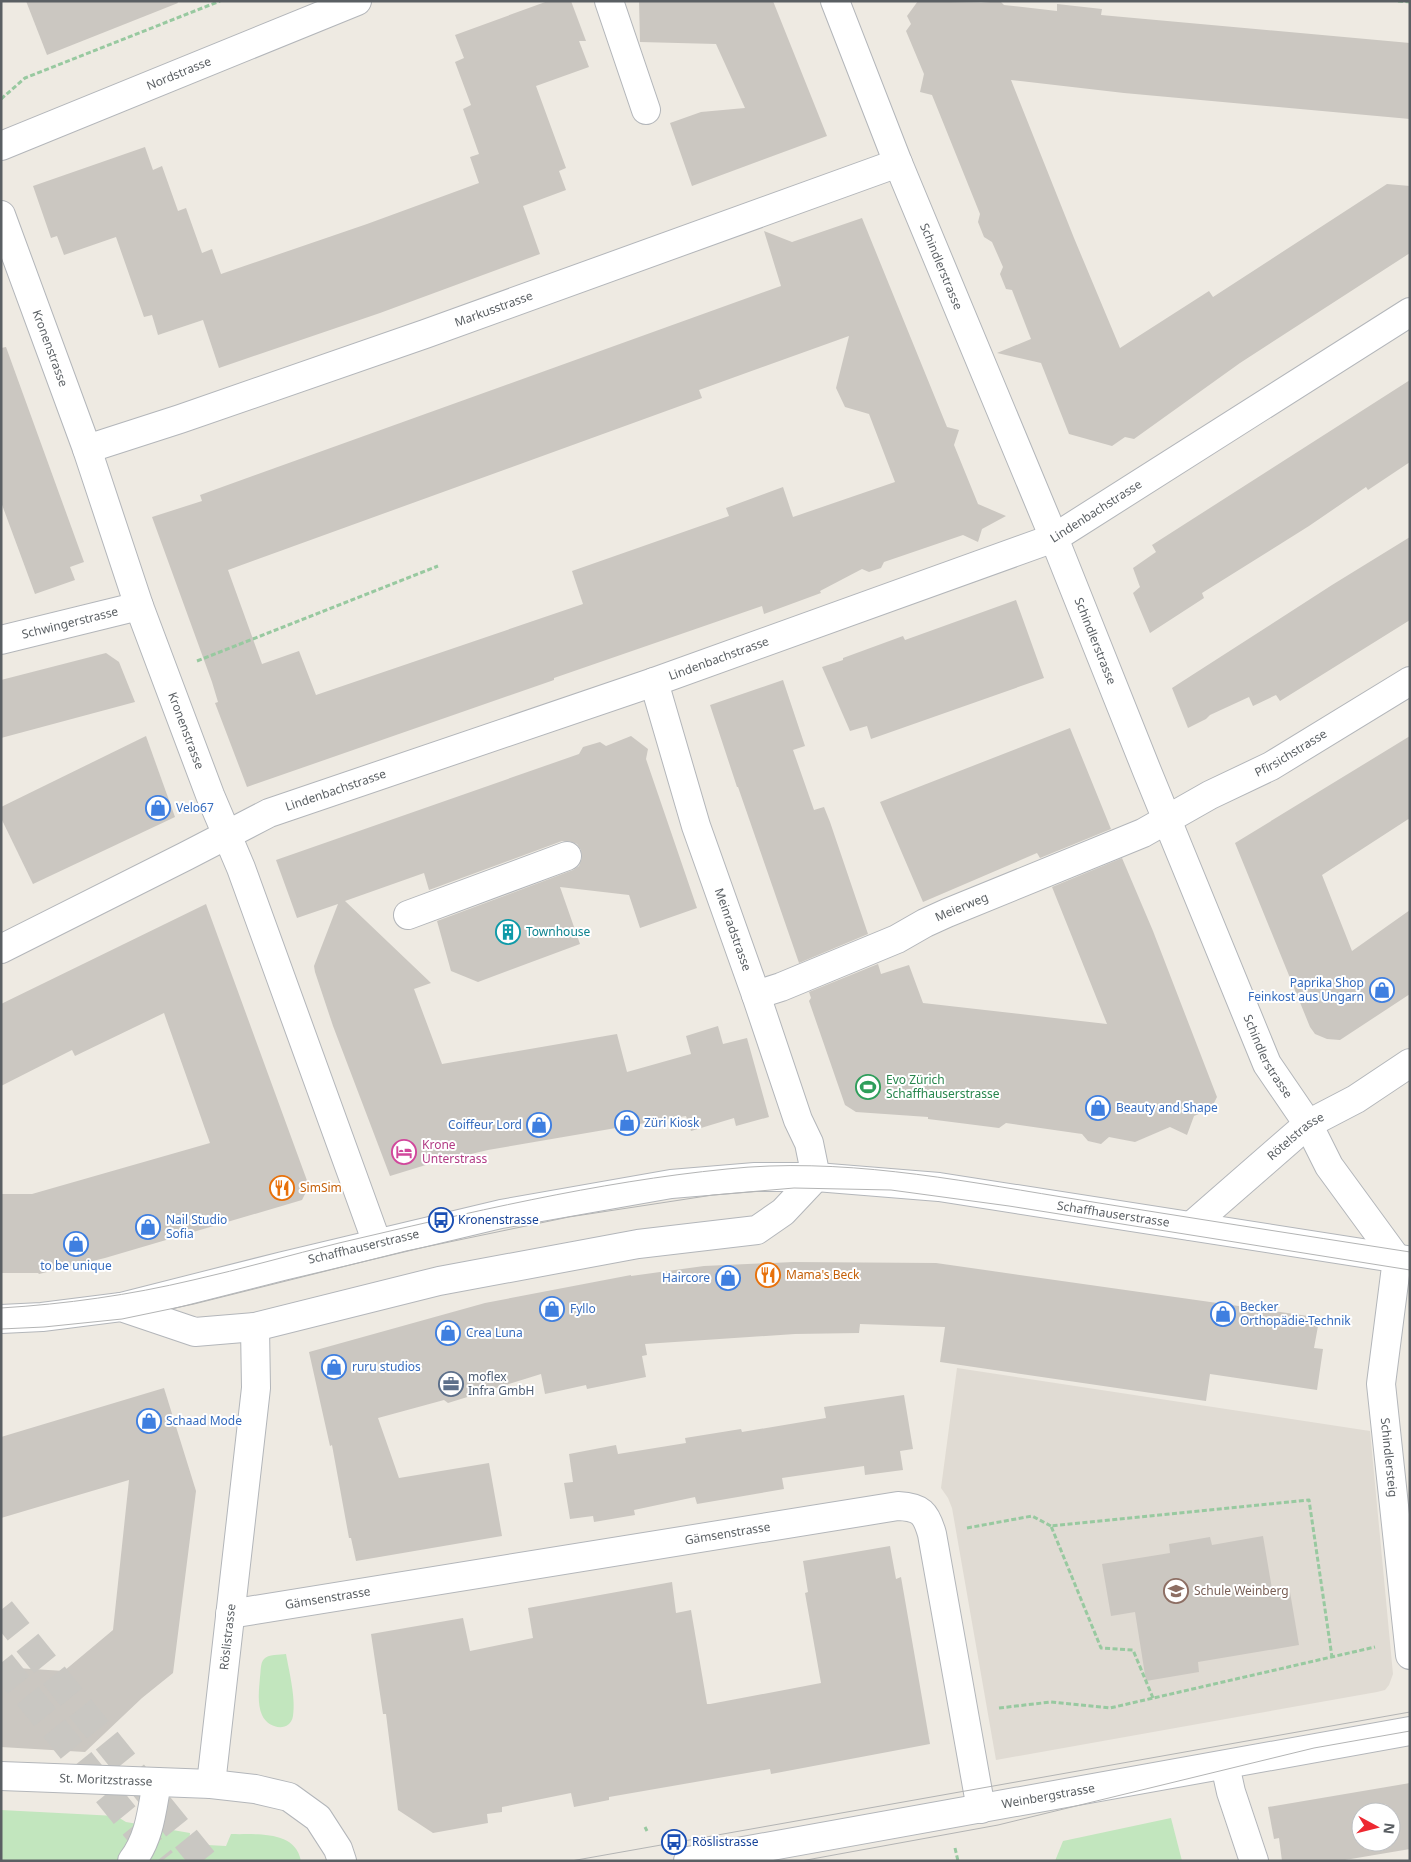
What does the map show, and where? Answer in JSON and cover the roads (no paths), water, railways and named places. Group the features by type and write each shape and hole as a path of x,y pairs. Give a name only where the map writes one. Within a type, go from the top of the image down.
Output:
{"street":[{"name":"Nordstrasse","path":"1,146 357,1"},
{"path":"609,1 646,110"},
{"name":"Schindlerstrasse","path":"835,1 898,163 1054,538 1267,1064 1308,1124 1329,1166 1403,1260"},
{"name":"Markusstrasse","path":"87,449 180,419 424,334 898,163"},
{"name":"Kronenstrasse","path":"1,215 87,449 139,606 226,834 241,868 377,1243"},
{"name":"Lindenbachstrasse","path":"1,949 269,813 654,682 1054,538 1410,312"},
{"name":"Schwingerstrasse","path":"1,640 139,606"},
{"name":"Pfirsichstrasse","path":"1166,818 1271,766 1410,681"},
{"name":"Meinradstrasse","path":"654,682 696,826 798,1120 809,1143 816,1176"},
{"name":"Meierweg","path":"756,995 781,987 896,940 940,916 1143,833 1166,818"},
{"path":"408,915 566,856"},
{"name":"Rötelstrasse","path":"1191,1226 1308,1124 1356,1099 1410,1063"},
{"path":"121,1307 195,1332 255,1327 439,1281 638,1244 757,1230 783,1212 816,1176"},
{"name":"Schaffhauserstrasse","path":"1,1318 42,1317 121,1307 501,1214 672,1184 755,1177 816,1176 939,1186 1403,1260"},
{"name":"Schindlersteig","path":"1403,1260 1381,1384 1409,1647"},
{"name":"Röslistrasse","path":"211,1784 256,1388 255,1327"},
{"name":"Gämsenstrasse","path":"230,1614 888,1507 914,1507 928,1519 932,1534 981,1809"},
{"name":"Weinbergstrasse","path":"688,1861 1410,1731"},
{"path":"1225,1765 1231,1792 1254,1861"},
{"name":"St. Moritzstrasse","path":"1,1776 211,1784"},
{"path":"132,1861 140,1851 151,1822 157,1782"},
{"path":"211,1784 255,1789 289,1797 318,1818 338,1849 342,1861"}],"tunnel":[{"path":"1,1610 204,1861"},
{"path":"1,1663 162,1861"}],"tram line":[{"path":"1,1308 50,1304 146,1290 387,1232 580,1190 678,1175 769,1166 853,1168 937,1177 1410,1252"},
{"path":"1,1329 44,1327 122,1319 194,1304 406,1251 569,1217 713,1195 794,1188 891,1190 1009,1206 1410,1270"},
{"path":"571,1861 1410,1712"},
{"path":"801,1861 998,1825 1314,1748 1410,1731"}],"place":[{"name":"Velo67","path":"158,808"},
{"name":"Townhouse","path":"508,932"},
{"name":"Paprika Shop Feinkost aus Ungarn","path":"1382,990"},
{"name":"Evo Zürich Schaffhauserstrasse","path":"868,1087"},
{"name":"Beauty and Shape","path":"1098,1108"},
{"name":"Züri Kiosk","path":"627,1123"},
{"name":"Coiffeur Lord","path":"539,1125"},
{"name":"Krone Unterstrass","path":"404,1152"},
{"name":"SimSim","path":"282,1188"},
{"name":"Kronenstrasse","path":"441,1220"},
{"name":"Nail Studio Sofia","path":"148,1227"},
{"name":"to be unique","path":"76,1244"},
{"name":"Mama's Beck","path":"768,1275"},
{"name":"Haircore","path":"728,1278"},
{"name":"Fyllo","path":"552,1309"},
{"name":"Becker Orthopädie-Technik","path":"1223,1314"},
{"name":"Crea Luna","path":"448,1333"},
{"name":"ruru studios","path":"334,1367"},
{"name":"moflex Infra GmbH","path":"451,1384"},
{"name":"Schaad Mode","path":"149,1421"},
{"name":"Schule Weinberg","path":"1176,1591"},
{"name":"Röslistrasse","path":"674,1842"}]}
